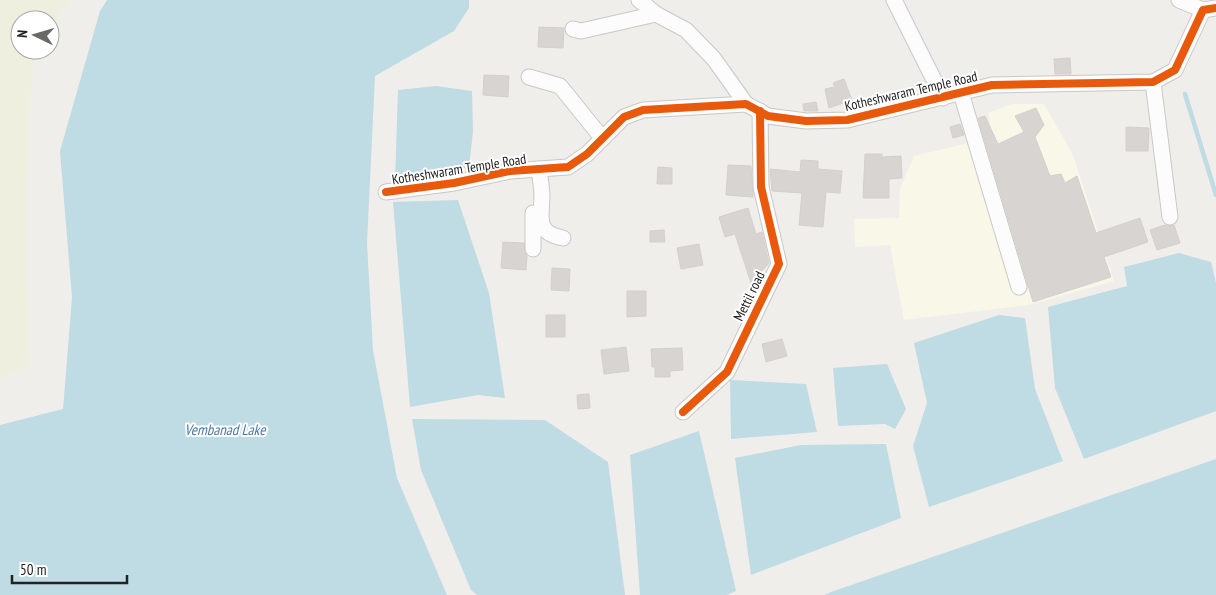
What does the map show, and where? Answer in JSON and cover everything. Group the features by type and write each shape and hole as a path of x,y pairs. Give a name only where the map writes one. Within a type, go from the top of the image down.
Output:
{"street":[{"path":"640,0 656,14 686,30 714,59 746,104"},
{"path":"894,0 943,98"},
{"path":"1180,0 1209,9"},
{"name":"Kotheshwaram Temple Road","path":"386,192 454,183 510,171 568,167 587,154 624,117 643,110 746,104 768,116 806,121 846,120 992,86 1153,82 1175,70 1209,9"},
{"path":"573,29 581,31 656,14"},
{"path":"529,78 560,86 602,138"},
{"path":"1153,82 1170,217"},
{"path":"961,93 1019,286"},
{"name":"Mettil road","path":"683,412 727,372 779,264 761,187 760,111"},
{"path":"536,170 542,195 540,216 543,228 552,236 563,238"},
{"path":"533,249 536,170"}],"shaded area":[{"path":"1013,104 1044,104 1073,155 1114,281 1029,305 904,320 890,245 855,247 854,219 899,218 900,189 914,156 990,138 989,112"}],"green space":[{"path":"0,0 70,0 60,14 60,10 10,10 10,60 34,60 29,119 26,239 30,366 0,379"}],"water":[{"name":"Vembanad Lake","path":"107,0 469,0 469,8 454,31 375,76 367,243 373,350 397,478 447,595 0,595 0,425 63,409 72,298 60,151 100,11"},
{"path":"436,86 472,91 473,132 469,167 395,181 398,90"},
{"path":"458,200 489,293 505,398 478,395 410,407 393,202"},
{"path":"1179,253 1211,262 1216,283 1216,411 1084,459 1055,388 1048,307 1127,286 1124,267"},
{"path":"999,315 1025,318 1035,389 1063,461 929,507 913,446 927,403 914,343"},
{"path":"887,364 906,409 895,429 885,424 838,426 833,368"},
{"path":"730,380 806,384 817,432 731,439"},
{"path":"412,419 545,420 608,462 625,595 477,595 471,590 421,470"},
{"path":"699,431 736,591 727,595 640,595 630,455"},
{"path":"886,444 901,518 751,575 735,458 801,445"},
{"path":"1216,459 1216,595 824,595 831,592"}],"building":[{"path":"539,27 564,28 563,48 538,47"},
{"path":"1070,58 1071,74 1055,74 1054,59"},
{"path":"484,75 509,76 508,97 483,95"},
{"path":"844,79 852,100 829,108 825,89 835,87 833,83"},
{"path":"816,102 818,111 804,111 803,104"},
{"path":"1036,108 1044,125 1035,137 1050,176 1061,174 1065,183 1077,176 1096,233 1140,218 1148,242 1104,257 1111,277 1033,302 978,118 985,116 998,144 1024,132 1015,116"},
{"path":"960,124 964,135 953,138 950,127"},
{"path":"1126,127 1149,128 1148,151 1126,151"},
{"path":"865,154 882,154 882,157 901,156 902,178 889,179 889,198 863,198"},
{"path":"801,160 818,161 818,169 842,171 840,193 826,192 823,227 799,225 802,193 772,191 770,169 800,172"},
{"path":"728,165 751,166 753,197 726,195"},
{"path":"658,167 672,168 672,184 657,184"},
{"path":"748,208 756,234 762,232 769,263 751,283 735,234 725,237 719,217"},
{"path":"1165,225 1174,225 1180,243 1157,250 1150,230"},
{"path":"664,230 665,242 650,242 650,231"},
{"path":"503,242 524,243 527,256 526,270 501,268"},
{"path":"699,244 703,265 681,269 677,248"},
{"path":"552,268 570,269 569,291 551,290"},
{"path":"627,291 646,291 646,316 627,317"},
{"path":"546,315 565,315 565,337 546,337"},
{"path":"782,339 787,356 766,362 762,344"},
{"path":"626,347 629,371 604,374 601,350"},
{"path":"682,348 683,370 670,371 670,377 655,377 655,367 652,367 651,349"},
{"path":"589,394 590,408 578,409 577,395"}],"waterway":[{"path":"1185,94 1216,195"}],"cycle path":[{"path":"386,192 454,183 510,171 568,167 587,154 624,117 643,110 746,104 768,116 806,121 847,120 992,85 1153,82 1175,70 1203,10 1216,8"},
{"path":"683,412 727,372 779,264 761,187 760,111"}]}
